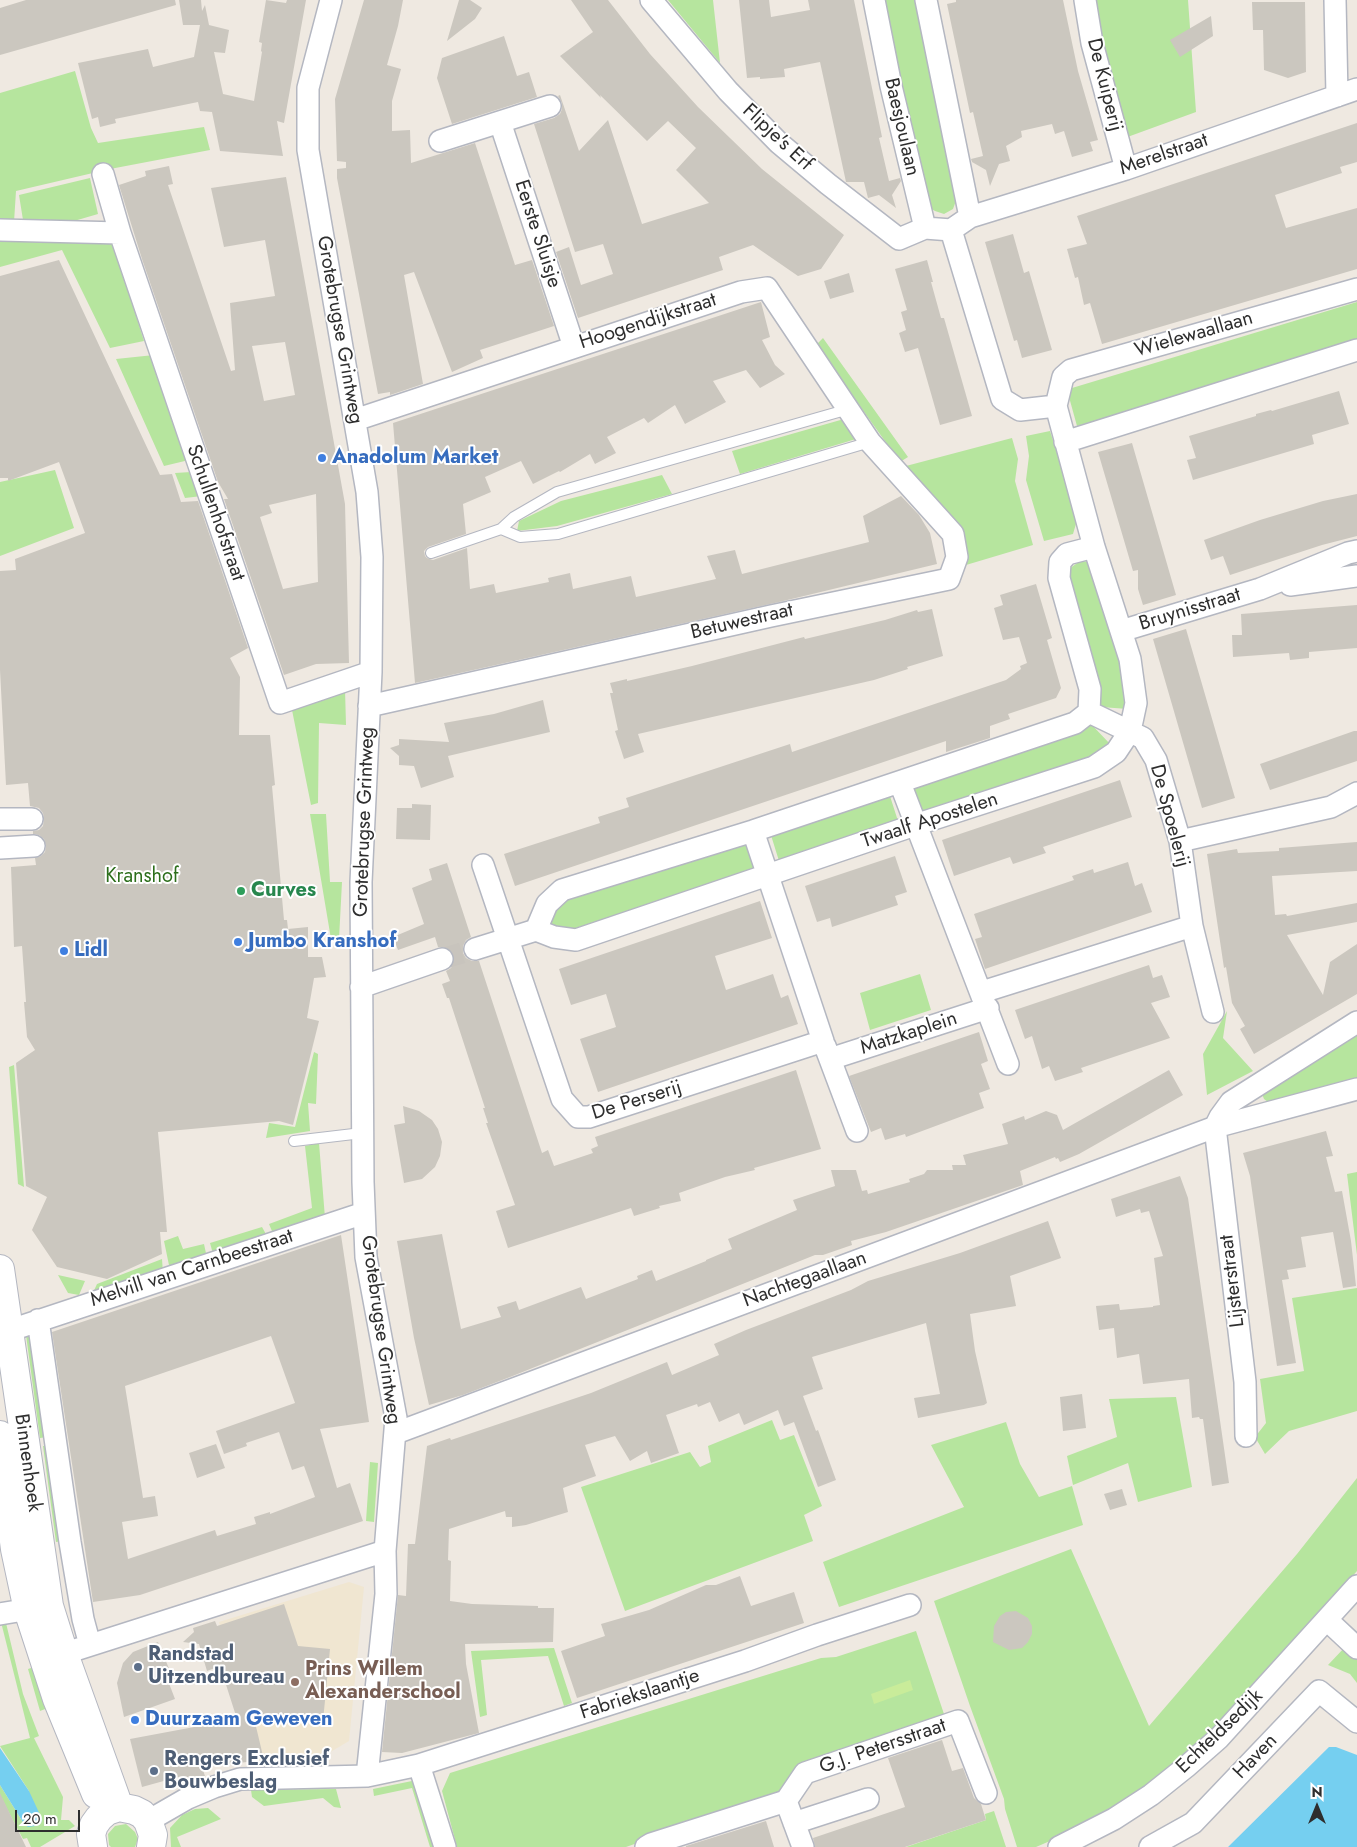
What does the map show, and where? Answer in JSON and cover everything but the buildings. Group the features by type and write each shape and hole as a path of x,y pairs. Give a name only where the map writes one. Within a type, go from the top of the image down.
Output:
{"main road":[{"name":"Binnenhoek","path":"0,1269 23,1610"},
{"name":"Binnenhoek","path":"0,1435 3,1479 16,1549 23,1610 54,1657"},
{"path":"54,1657 113,1809"},
{"path":"93,1847 91,1834 94,1826 99,1818 113,1809 134,1810 142,1814 150,1834"}],"street":[{"name":"Grotebrugse Grintweg","path":"331,0 308,88 308,150 367,492 372,557 371,672 361,882 362,1134 366,1257 395,1408 396,1433 385,1551"},
{"name":"Flipje's Erf","path":"651,0 728,91 779,143 828,184 899,239 925,228"},
{"name":"Baesjoulaan","path":"874,0 891,86 925,228"},
{"path":"925,228 951,230 970,217 926,0"},
{"name":"De Kuiperij","path":"1085,0 1092,43 1126,169"},
{"path":"1335,0 1347,93"},
{"name":"Merelstraat","path":"970,217 1126,169 1347,93"},
{"path":"440,141 550,106"},
{"name":"Eerste Sluisje","path":"500,122 574,347"},
{"name":"Schullenhofstraat","path":"103,174 120,232 280,702 371,672"},
{"path":"0,230 120,232"},
{"path":"951,230 1002,399 1020,410 1056,406"},
{"name":"Hoogendijkstraat","path":"355,420 741,292 767,288 870,442"},
{"name":"Wielewaallaan","path":"1056,406 1062,377 1072,370 1357,289"},
{"path":"1065,442 1357,350"},
{"name":"Twaalf Apostelen","path":"536,930 554,938 576,940 915,825 1094,767 1116,752 1130,731 1136,703 1130,659 1094,547 1056,406"},
{"name":"Betuwestraat","path":"369,706 771,616 949,579 957,557 953,534 870,442"},
{"path":"475,949 536,930 547,904 562,890 752,831 1075,724 1089,712 1090,689 1058,578 1060,562 1067,554 1094,547"},
{"name":"Bruynisstraat","path":"1121,631 1260,589 1357,551"},
{"name":"Bruynisstraat","path":"1260,589 1357,576"},
{"name":"De Spoelerij","path":"1089,712 1143,738 1156,760 1180,842 1192,926 1213,1012"},
{"path":"900,783 1008,1064"},
{"path":"1330,807 1357,793"},
{"path":"1180,842 1330,807 1357,806"},
{"path":"0,820 32,819"},
{"path":"752,831 826,1050 857,1131"},
{"path":"0,848 34,846"},
{"path":"483,865 508,938"},
{"path":"985,1000 1192,926"},
{"name":"De Perserij","path":"508,938 562,1099 578,1117 589,1117 826,1050"},
{"path":"361,987 442,959"},
{"name":"Matzkaplein","path":"826,1050 985,1000"},
{"path":"1215,1127 1220,1116 1231,1102 1357,1022"},
{"name":"Nachtegaallaan","path":"396,1433 1215,1127 1357,1089"},
{"name":"Lijsterstraat","path":"1215,1127 1245,1382 1246,1436"},
{"name":"Melvill van Carnbeestraat","path":"29,1324 364,1213"},
{"name":"Binnenhoek","path":"29,1324 83,1619 90,1645"},
{"path":"54,1657 385,1551 386,1594 367,1776"},
{"name":"Echteldsedijk","path":"1059,1847 1114,1819 1151,1795 1186,1767 1219,1738 1357,1586"},
{"name":"Fabriekslaantje","path":"150,1834 188,1798 240,1779 367,1776 419,1765 635,1697 910,1604"},
{"path":"1327,1620 1357,1648"},
{"name":"Haven","path":"1150,1847 1193,1823 1319,1691 1357,1722"},
{"name":"G.J. Petersstraat","path":"786,1801 805,1773 958,1721 986,1793"},
{"path":"419,1765 445,1847"},
{"path":"794,1823 868,1799"},
{"path":"646,1847 786,1801 803,1847"}],"lane":[{"path":"431,553 501,529 514,517 557,492 849,409"},
{"path":"501,529 520,537 558,534 870,442"},
{"path":"294,1141 362,1134"}],"shaded area":[{"name":"Prins Willem Alexanderschool","path":"349,1582 364,1587 349,1741 327,1754 258,1763 219,1622"}],"green space":[{"path":"668,0 713,0 720,63"},
{"path":"884,0 921,0 958,195 953,209 944,214 928,207 923,192"},
{"path":"1093,0 1188,0 1196,112 1122,139"},
{"path":"75,71 91,128 98,143 204,127 210,150 110,169 16,191 14,222 0,222 0,93"},
{"path":"90,178 98,214 74,221 23,220 19,195"},
{"path":"0,237 112,239 144,341 110,348 62,250 0,267"},
{"path":"1357,302 1357,344 1077,426 1069,397 1072,388"},
{"path":"823,338 908,457 900,462 816,345"},
{"path":"154,355 189,460 164,466 116,359"},
{"path":"844,419 856,439 740,474 732,451"},
{"path":"1050,431 1078,517 1073,534 1044,541 1026,480 1029,456 1026,436"},
{"path":"1012,438 1018,459 1015,481 1033,545 966,565 955,526 906,466"},
{"path":"55,470 74,528 0,556 0,482"},
{"path":"191,472 202,496 185,498 175,473"},
{"path":"662,475 672,494 557,526 517,531 519,521 561,501"},
{"path":"1080,561 1093,562 1127,683 1128,709 1101,707 1101,697 1069,582 1069,569"},
{"path":"345,689 346,725 319,723 318,803 311,805 291,705"},
{"path":"1090,723 1111,745 1090,757 921,813 911,785"},
{"path":"889,793 898,821 779,861 770,832"},
{"path":"310,814 326,814 330,882 342,882 339,939 331,939"},
{"path":"745,841 755,869 576,928 565,930 554,927 550,922 550,915 564,901"},
{"path":"920,974 931,1010 870,1030 860,993"},
{"path":"1227,1011 1223,1038 1253,1071 1207,1095 1203,1054"},
{"path":"1357,1031 1357,1084 1268,1102 1264,1099 1262,1094"},
{"path":"314,1052 318,1054 316,1104 308,1103 310,1131 266,1138 269,1123 295,1127"},
{"path":"14,1065 24,1187 18,1184 9,1067"},
{"path":"319,1143 325,1218 274,1236 269,1224 312,1208 305,1146"},
{"path":"1357,1172 1357,1255 1347,1174"},
{"path":"262,1227 267,1236 213,1254 210,1243"},
{"path":"178,1236 183,1249 204,1244 207,1258 170,1270 164,1241"},
{"path":"162,1259 163,1273 91,1297 97,1284"},
{"path":"58,1275 85,1281 79,1295 68,1293"},
{"path":"1357,1288 1357,1411 1289,1431 1265,1454 1255,1437 1266,1423 1260,1379 1304,1371 1292,1298"},
{"path":"34,1333 47,1437 40,1438 26,1335"},
{"path":"1176,1397 1192,1487 1138,1502 1128,1463 1073,1485 1067,1456 1117,1437 1109,1399"},
{"path":"772,1420 780,1440 794,1435 822,1506 804,1515 813,1541 625,1611 581,1487 690,1452 700,1467 711,1462 708,1446"},
{"path":"1006,1422 1020,1464 1039,1497 1072,1486 1083,1525 839,1607 823,1562 964,1507 931,1445"},
{"path":"43,1446 49,1446 63,1541 56,1542"},
{"path":"370,1462 378,1463 374,1522 366,1521"},
{"path":"1357,1478 1357,1571 1210,1735 1164,1775 1123,1803 1071,1832 1036,1847 1017,1847 1005,1809 1004,1799 934,1601 1071,1549 1149,1726 1297,1554"},
{"path":"1,1622 6,1623 23,1694 39,1736 34,1738 63,1797 61,1820 69,1820 75,1826 40,1847 31,1847 27,1838 23,1839 0,1796 0,1785 24,1824 29,1791 0,1746 30,1738"},
{"path":"916,1631 944,1714 800,1769 782,1792 626,1847 457,1847 442,1791 450,1773 821,1658 836,1657"},
{"path":"1345,1647 1357,1658 1357,1683 1350,1674 1328,1665"},
{"path":"554,1648 572,1703 564,1706 548,1656 481,1660 487,1715 480,1717 471,1651"},
{"path":"40,1665 53,1706 40,1711 28,1669"},
{"path":"910,1680 913,1690 874,1704 871,1694"},
{"path":"412,1781 417,1787 437,1847 430,1847 412,1788 374,1796 373,1789"},
{"path":"336,1789 341,1808 334,1807 323,1798 264,1806 252,1797 251,1790"},
{"path":"208,1808 221,1819 177,1837 181,1847 171,1847 170,1828 182,1815 195,1809"},
{"path":"994,1811 1006,1847 906,1847 986,1820 985,1814"},
{"path":"126,1824 135,1832 138,1839 135,1847 111,1847 108,1834 115,1826"}],"water":[{"path":"1329,1747 1336,1747 1357,1755 1357,1847 1228,1847"},
{"path":"0,1748 29,1791 42,1819 41,1823 35,1826 28,1827 24,1824 0,1785"}],"tunnel":[{"path":"442,959 475,949"}],"place":[{"name":"Anadolum Market","path":"322,458"},
{"name":"Curves","path":"241,891"},
{"name":"Jumbo Kranshof","path":"238,942"},
{"name":"Lidl","path":"64,951"},
{"name":"Randstad Uitzendbureau","path":"138,1667"},
{"name":"Prins Willem Alexanderschool","path":"295,1682"},
{"name":"Duurzaam Geweven","path":"135,1720"},
{"name":"Rengers Exclusief Bouwbeslag","path":"154,1771"}],"park label":[{"name":"Kranshof","path":"142,877"}]}
